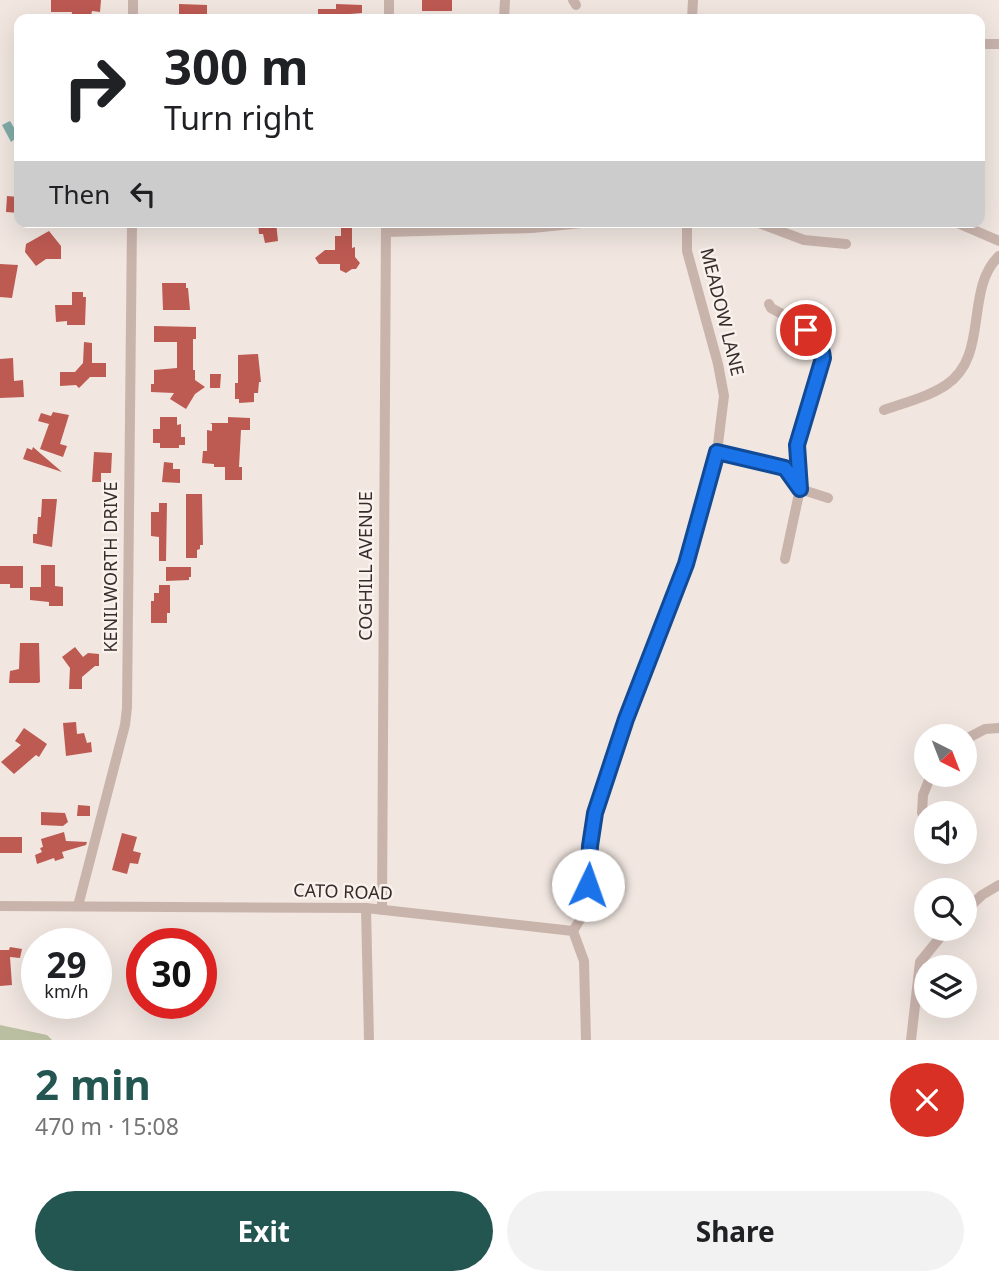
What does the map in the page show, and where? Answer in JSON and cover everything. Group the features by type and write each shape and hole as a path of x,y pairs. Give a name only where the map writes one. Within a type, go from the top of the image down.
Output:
{"street":[{"name":"KENILWORTH DRIVE","path":"78,906 125,725 127,708 132,228"},
{"name":"COGHILL AVENUE","path":"382,909 386,228"},
{"name":"MEADOW LANE","path":"573,931 585,906 595,813 626,719 686,564 717,452 724,396 718,363 687,251 687,228"},
{"path":"772,228 804,240 846,244"},
{"path":"970,228 999,241"},
{"path":"884,410 946,386 964,365 974,340 978,306 987,273 999,256"},
{"path":"769,303 771,308 806,330 822,349 823,358 797,445 800,489 785,559"},
{"path":"717,452 785,468 800,489 828,498"},
{"path":"977,733 985,729 999,728"},
{"path":"977,900 999,885"},
{"name":"CATO ROAD","path":"0,906 366,908 573,931"},
{"path":"366,908 369,1040"},
{"path":"573,931 584,961 586,1040"},
{"path":"911,1040 920,962 936,941"}],"green space":[{"path":"0,1025 47,1035 52,1040 0,1040"}],"water":[{"path":"10,121 14,128 14,140 11,142 2,125"}],"building":[{"path":"51,0 101,0 100,12 51,12"},
{"path":"422,0 452,0 452,11 422,11"},
{"path":"179,4 207,5 207,14 179,14"},
{"path":"336,4 362,5 362,13 318,14 318,9 336,9"},
{"path":"7,196 14,197 14,213 6,212"},
{"path":"258,228 277,228 278,241 265,243 263,234 259,234"},
{"path":"341,228 352,228 352,248 355,247 355,257 360,263 356,269 346,273 340,270 340,264 319,264 315,258 325,250 335,250 335,236 341,236"},
{"path":"49,231 61,246 61,259 46,259 36,266 25,252 26,244"},
{"path":"0,264 18,265 12,298 0,297"},
{"path":"162,283 186,283 190,310 163,310"},
{"path":"72,292 83,292 83,297 86,297 85,325 67,325 67,321 56,322 55,305 72,305"},
{"path":"154,326 196,327 196,339 193,339 193,370 195,380 205,387 195,394 186,409 170,399 174,393 151,392 154,370 177,368 177,342 154,342"},
{"path":"84,342 92,343 92,363 106,363 106,377 90,377 79,388 76,385 60,386 60,372 75,372 83,363"},
{"path":"258,354 261,382 258,393 254,393 254,402 239,403 239,399 235,399 238,355"},
{"path":"13,358 14,381 23,380 24,397 0,398 0,359"},
{"path":"210,374 221,374 220,388 210,388"},
{"path":"53,412 69,415 60,444 67,446 63,457 40,449 49,424 38,421 41,413 51,416"},
{"path":"160,417 177,417 177,425 181,424 181,437 185,437 185,445 179,445 179,448 160,448 160,443 153,443 153,429 160,429"},
{"path":"228,417 250,418 250,430 241,430 239,467 242,467 242,480 225,480 225,467 202,463 203,451 207,451 207,430 212,431 210,423 228,423"},
{"path":"33,447 62,472 23,459 27,448 32,450"},
{"path":"94,452 112,453 111,473 101,473 101,482 92,482"},
{"path":"164,462 173,463 173,469 180,469 180,483 162,482"},
{"path":"186,494 202,494 203,545 197,550 197,558 186,558"},
{"path":"42,499 57,499 52,547 33,543 33,534 37,534 38,517 41,517"},
{"path":"159,503 167,503 166,561 159,561 159,537 151,536 151,512 159,512"},
{"path":"41,565 55,565 55,586 63,587 63,606 49,606 49,602 30,600 30,587 41,587"},
{"path":"0,566 23,566 23,588 10,588 10,584 0,584"},
{"path":"166,567 191,567 191,577 189,580 166,581"},
{"path":"159,585 170,585 170,613 167,613 167,623 151,623 151,601 154,601 154,593 159,593"},
{"path":"20,643 39,643 38,683 9,683 10,671 19,669"},
{"path":"75,647 83,657 88,653 99,654 99,666 95,666 82,677 82,689 69,689 70,668 62,657"},
{"path":"76,722 77,734 84,733 87,743 91,742 92,752 66,756 63,723"},
{"path":"24,728 47,744 39,757 36,755 14,774 1,762 21,745 15,741"},
{"path":"78,805 90,806 90,816 77,816"},
{"path":"41,812 65,813 68,822 63,826 41,825"},
{"path":"64,832 66,841 87,842 86,845 62,852 64,858 55,861 54,858 37,864 35,855 42,852 41,839"},
{"path":"122,833 137,837 133,851 141,853 138,864 130,863 127,874 112,870"},
{"path":"0,837 22,837 22,853 0,853"},
{"path":"10,947 21,949 20,958 10,957 12,985 0,986 0,950 9,950"}],"route":[{"path":"588,885 595,813 626,719 686,564 717,452 785,468 800,489 797,445 823,358 818,342 806,330"}]}
